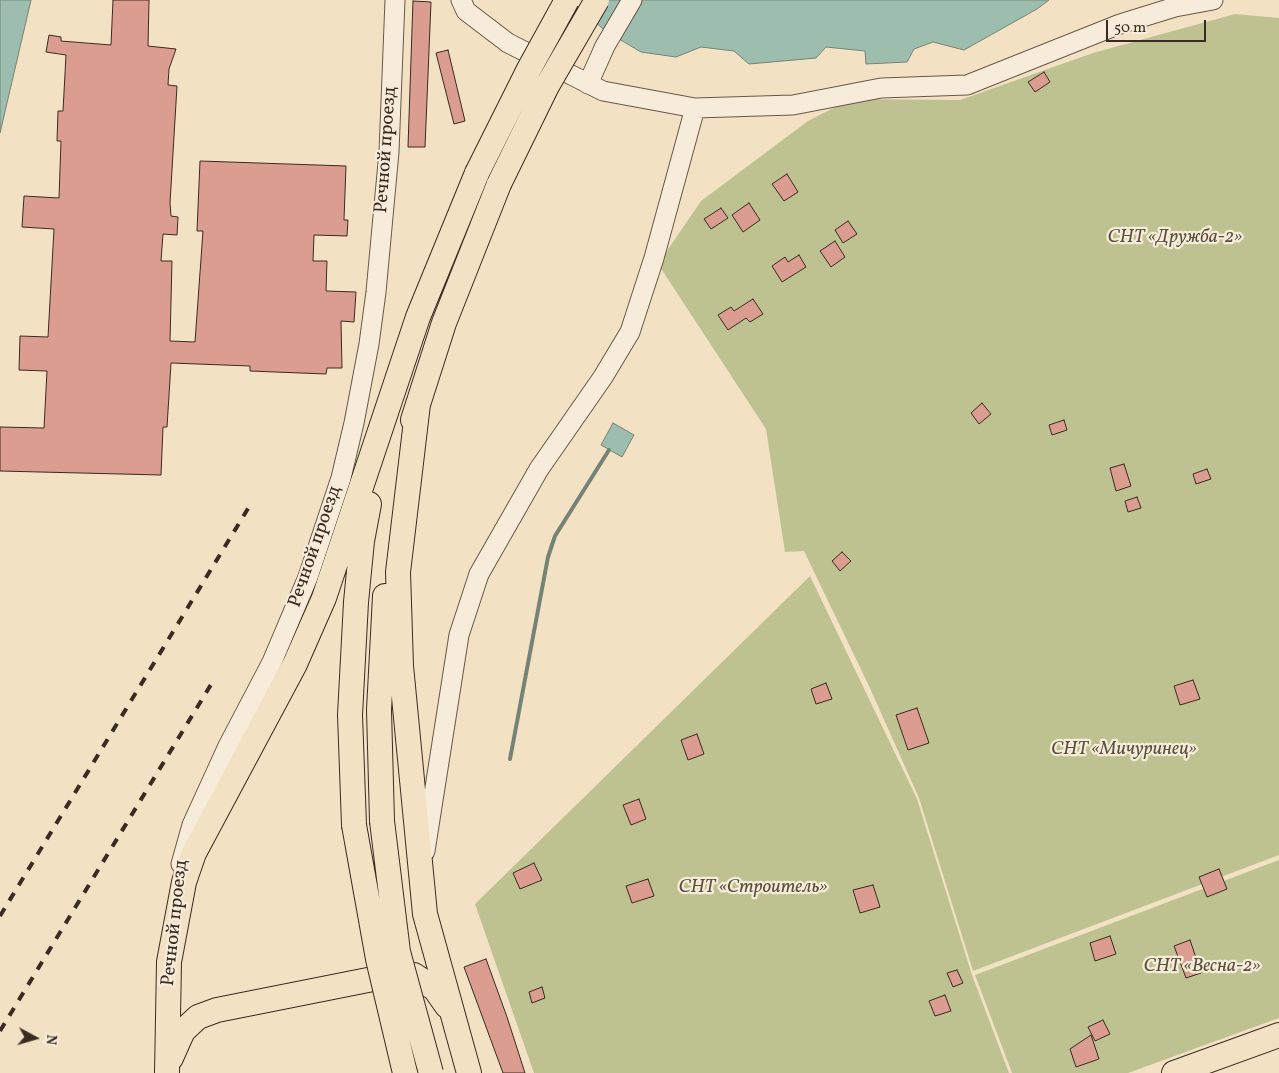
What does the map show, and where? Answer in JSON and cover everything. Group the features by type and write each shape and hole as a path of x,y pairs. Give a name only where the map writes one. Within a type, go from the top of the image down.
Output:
{"main road":[{"path":"174,925 184,882 194,853 295,664 324,598 418,317 477,173 529,69 567,0"},
{"path":"431,1073 398,952 382,821 379,710 385,593 391,536 410,429 444,323 499,184 547,86 597,0"},
{"path":"418,404 398,572 400,666 425,914 469,1073"},
{"path":"382,426 362,541 356,602 350,715 354,825 378,960 405,1073"},
{"name":"Речной проезд","path":"167,1070 169,962 174,925"},
{"path":"167,1070 183,1031 198,1017 217,1010 393,975 414,976 435,989 452,1013"},
{"path":"1174,1073 1279,1035"}],"street":[{"name":"Речной проезд","path":"174,925 182,858 192,825 228,746 272,662 308,577 340,478 354,423 369,344 376,292 389,152 396,0"},
{"path":"461,0 466,11 508,44 604,92 695,108 792,105 881,88 967,85 1120,24 1175,8 1214,0"},
{"path":"588,84 605,46 632,0"},
{"path":"421,877 459,635 479,574 539,469 603,377 630,332 654,258 695,108"}],"green space":[{"path":"1235,14 1279,18 1279,855 973,971 919,798 869,686 804,551 785,552 766,429 658,264 701,201 808,121 851,99 960,100 1093,53"},
{"name":"СНТ «Строитель»","path":"810,576 917,799 972,975 1009,1073 534,1073 475,904"},
{"name":"СНТ «Весна-2»","path":"1279,860 1279,1018 1128,1073 1012,1073 975,975"}],"shaded area":[{"path":"0,0 31,0 0,133"},
{"path":"583,0 1049,0 1037,9 964,50 933,42 914,49 907,62 866,64 865,51 826,47 816,58 749,64 734,51 701,47 676,57 641,52 604,30 589,16"},
{"path":"613,423 634,435 622,457 601,445"}],"building":[{"path":"113,0 149,0 148,46 176,49 169,69 168,85 177,86 170,203 171,216 178,217 177,235 163,234 161,261 172,261 170,341 195,342 203,231 197,231 200,161 346,166 344,220 348,220 347,236 314,235 313,261 327,261 326,291 356,292 354,322 341,321 342,368 327,368 326,374 250,371 250,366 171,363 167,427 163,427 161,475 0,471 0,427 44,428 47,371 19,370 20,336 48,337 54,229 22,227 24,196 59,198 61,141 57,141 58,111 63,111 66,55 46,52 49,35 61,37 61,41 111,45"},
{"path":"413,1 431,2 425,147 408,147"},
{"path":"448,50 465,121 454,124 436,53"},
{"path":"1044,72 1050,82 1035,92 1028,82"},
{"path":"787,174 798,192 784,201 772,184"},
{"path":"749,203 760,220 743,232 732,215"},
{"path":"721,208 728,218 711,229 704,219"},
{"path":"848,221 857,234 843,243 835,230"},
{"path":"835,241 845,257 831,267 820,251"},
{"path":"799,255 806,267 782,282 772,266 785,257 788,262"},
{"path":"753,299 763,314 750,322 746,318 728,330 718,315 731,307 734,311"},
{"path":"982,403 991,414 979,424 971,413"},
{"path":"1064,420 1067,430 1052,435 1049,425"},
{"path":"1124,464 1131,486 1116,491 1110,468"},
{"path":"1207,469 1211,479 1196,484 1193,474"},
{"path":"1137,497 1141,508 1128,512 1125,501"},
{"path":"842,552 851,561 840,571 832,561"},
{"path":"1193,680 1200,699 1180,705 1174,686"},
{"path":"826,683 832,699 816,704 811,689"},
{"path":"917,708 929,743 908,750 896,715"},
{"path":"697,734 704,754 688,760 681,740"},
{"path":"639,799 646,819 631,825 623,805"},
{"path":"534,863 542,880 520,889 513,873"},
{"path":"1219,869 1227,889 1207,897 1199,877"},
{"path":"648,879 654,896 632,903 626,886"},
{"path":"873,885 880,907 860,913 853,890"},
{"path":"1110,936 1116,954 1095,961 1090,943"},
{"path":"1190,940 1201,973 1186,978 1174,946"},
{"path":"486,959 525,1073 503,1073 464,967"},
{"path":"957,970 963,983 953,987 947,973"},
{"path":"542,987 545,998 532,1003 529,992"},
{"path":"945,995 951,1011 935,1016 929,1001"},
{"path":"1103,1020 1110,1034 1095,1041 1088,1027"},
{"path":"1091,1035 1099,1059 1076,1067 1070,1049"}],"waterway":[{"path":"510,759 548,557 555,536 609,450"}],"railway":[{"path":"0,916 252,502"},
{"path":"0,1031 215,678"}],"park label":[{"name":"СНТ «Дружба-2»","path":"1175,239"},
{"name":"СНТ «Мичуринец»","path":"1124,751"}]}
